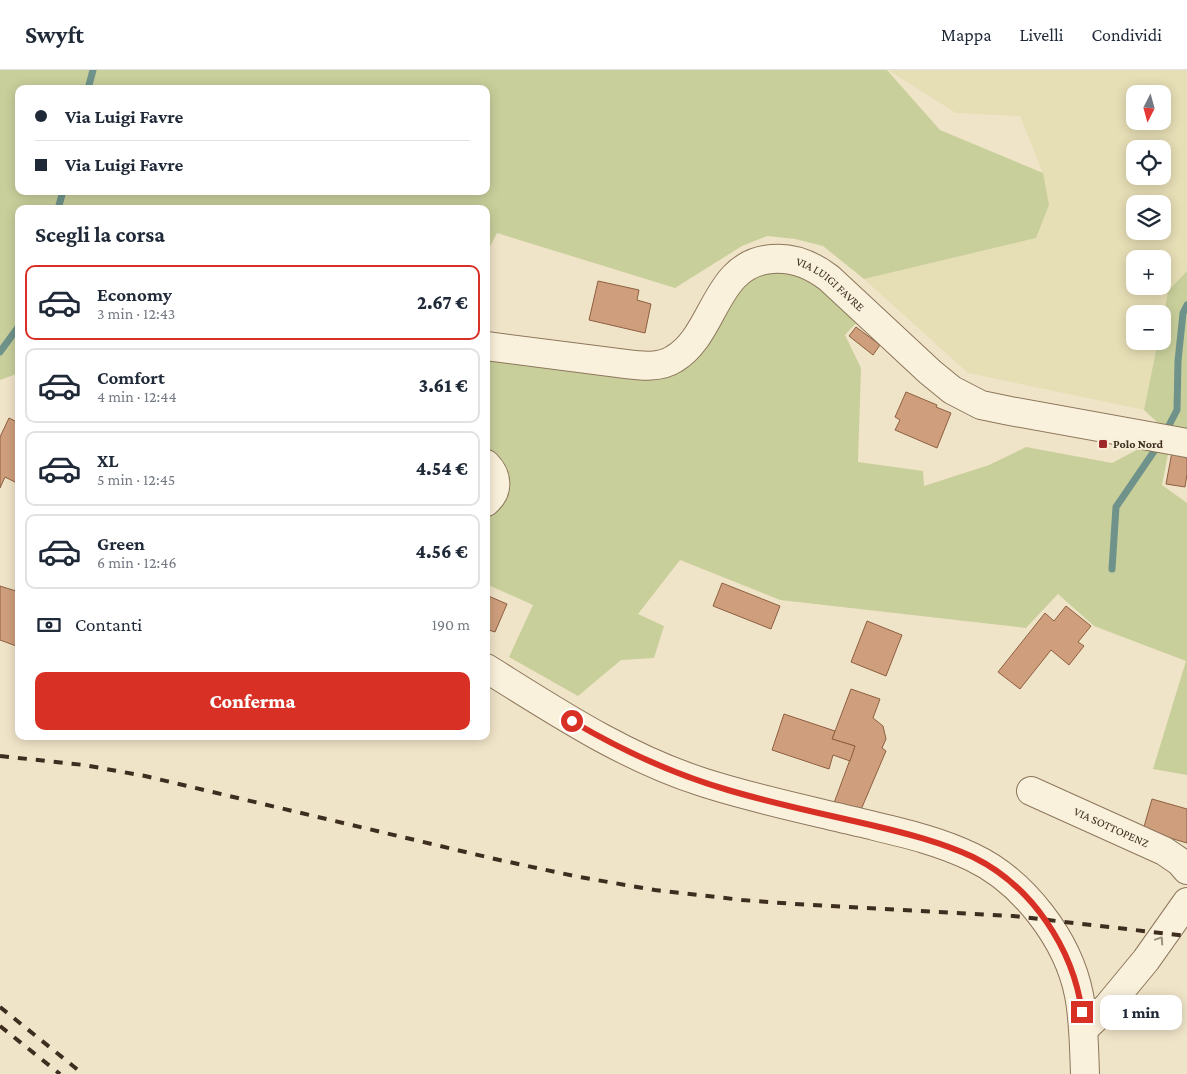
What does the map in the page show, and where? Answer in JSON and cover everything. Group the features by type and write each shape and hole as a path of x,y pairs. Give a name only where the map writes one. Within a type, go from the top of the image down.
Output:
{"street":[{"name":"VIA LUIGI FAVRE","path":"490,347 644,366 663,364 681,355 690,345 722,292 740,271 766,259 788,259 810,265 829,278 930,372 963,397 980,405 1187,443"},
{"path":"490,468 496,483 490,498"},
{"path":"490,670 594,735 673,771 727,790 948,846 973,857 998,872 1033,904 1058,940 1075,978 1084,1029 1085,1074"},
{"name":"VIA SOTTOPENZ","path":"1031,791 1164,851 1180,862 1187,870"},
{"path":"1084,1029 1108,1006 1146,960 1187,902"},
{"path":"1079,995 1104,990 1131,977"}],"shaded area":[{"path":"888,70 1187,70 1187,271 1171,288 1171,250 1126,250 1126,295 1167,295 1166,305 1126,305 1126,350 1156,350 1144,410 968,373 864,279 1036,238 1043,173 1020,116 956,113"}],"green space":[{"path":"0,70 887,70 940,130 1043,173 1049,205 1036,238 864,279 823,246 795,239 767,236 742,246 675,288 497,233 490,246 490,205 15,205 15,374 0,380"},
{"path":"778,271 800,274 817,282 861,318 845,335 861,368 858,462 923,471 924,486 989,465 1026,447 1112,463 1146,445 1169,449 1162,485 1187,503 1187,775 1153,769 1186,661 1094,626 1058,594 1026,628 780,600 680,560 638,614 664,626 654,658 621,660 578,696 509,657 533,605 490,586 490,514 505,502 510,488 510,480 504,465 490,452 490,356 662,378 675,375 691,363 735,292 759,275"},
{"path":"1187,271 1187,431 1159,424 1144,410 1156,350 1171,350 1171,305 1166,305 1167,295 1171,295 1171,288"}],"building":[{"path":"598,281 639,290 637,300 651,304 645,333 589,320"},
{"path":"856,327 880,345 873,355 849,336"},
{"path":"906,392 951,413 937,448 895,430 900,420 895,417"},
{"path":"9,418 15,421 15,482 5,477 0,488 0,437"},
{"path":"1172,452 1187,454 1185,487 1166,484"},
{"path":"722,583 780,606 771,629 713,606"},
{"path":"0,586 15,591 15,646 0,640"},
{"path":"490,597 507,604 495,632 490,630"},
{"path":"1066,606 1091,626 1078,642 1084,646 1069,665 1051,650 1020,689 998,672 1045,613 1054,621"},
{"path":"867,621 902,635 886,676 851,662"},
{"path":"851,689 880,699 873,718 883,726 886,739 882,748 886,751 860,812 834,803 855,746 832,739"},
{"path":"784,714 835,731 832,739 855,746 850,761 833,755 829,769 772,750"},
{"path":"1152,799 1187,809 1187,843 1143,830"}],"waterway":[{"path":"89,85 93,70"},
{"path":"59,205 62,195"},
{"path":"1165,433 1177,410 1178,361 1183,313 1187,305"},
{"path":"0,352 15,331"},
{"path":"1112,569 1116,507 1159,444"}],"railway":[{"path":"0,756 84,765 145,776 495,859 579,877 655,890 795,904 1013,916 1187,936"},
{"path":"0,1007 83,1074"},
{"path":"0,1026 60,1074"}],"place":[{"name":"Polo Nord","path":"1103,444"}],"route":[{"path":"572,721 594,735 633,754 699,781 756,798 898,832 948,846 973,857 998,872 1033,904 1058,940 1066,957 1075,978 1082,1012"}]}
